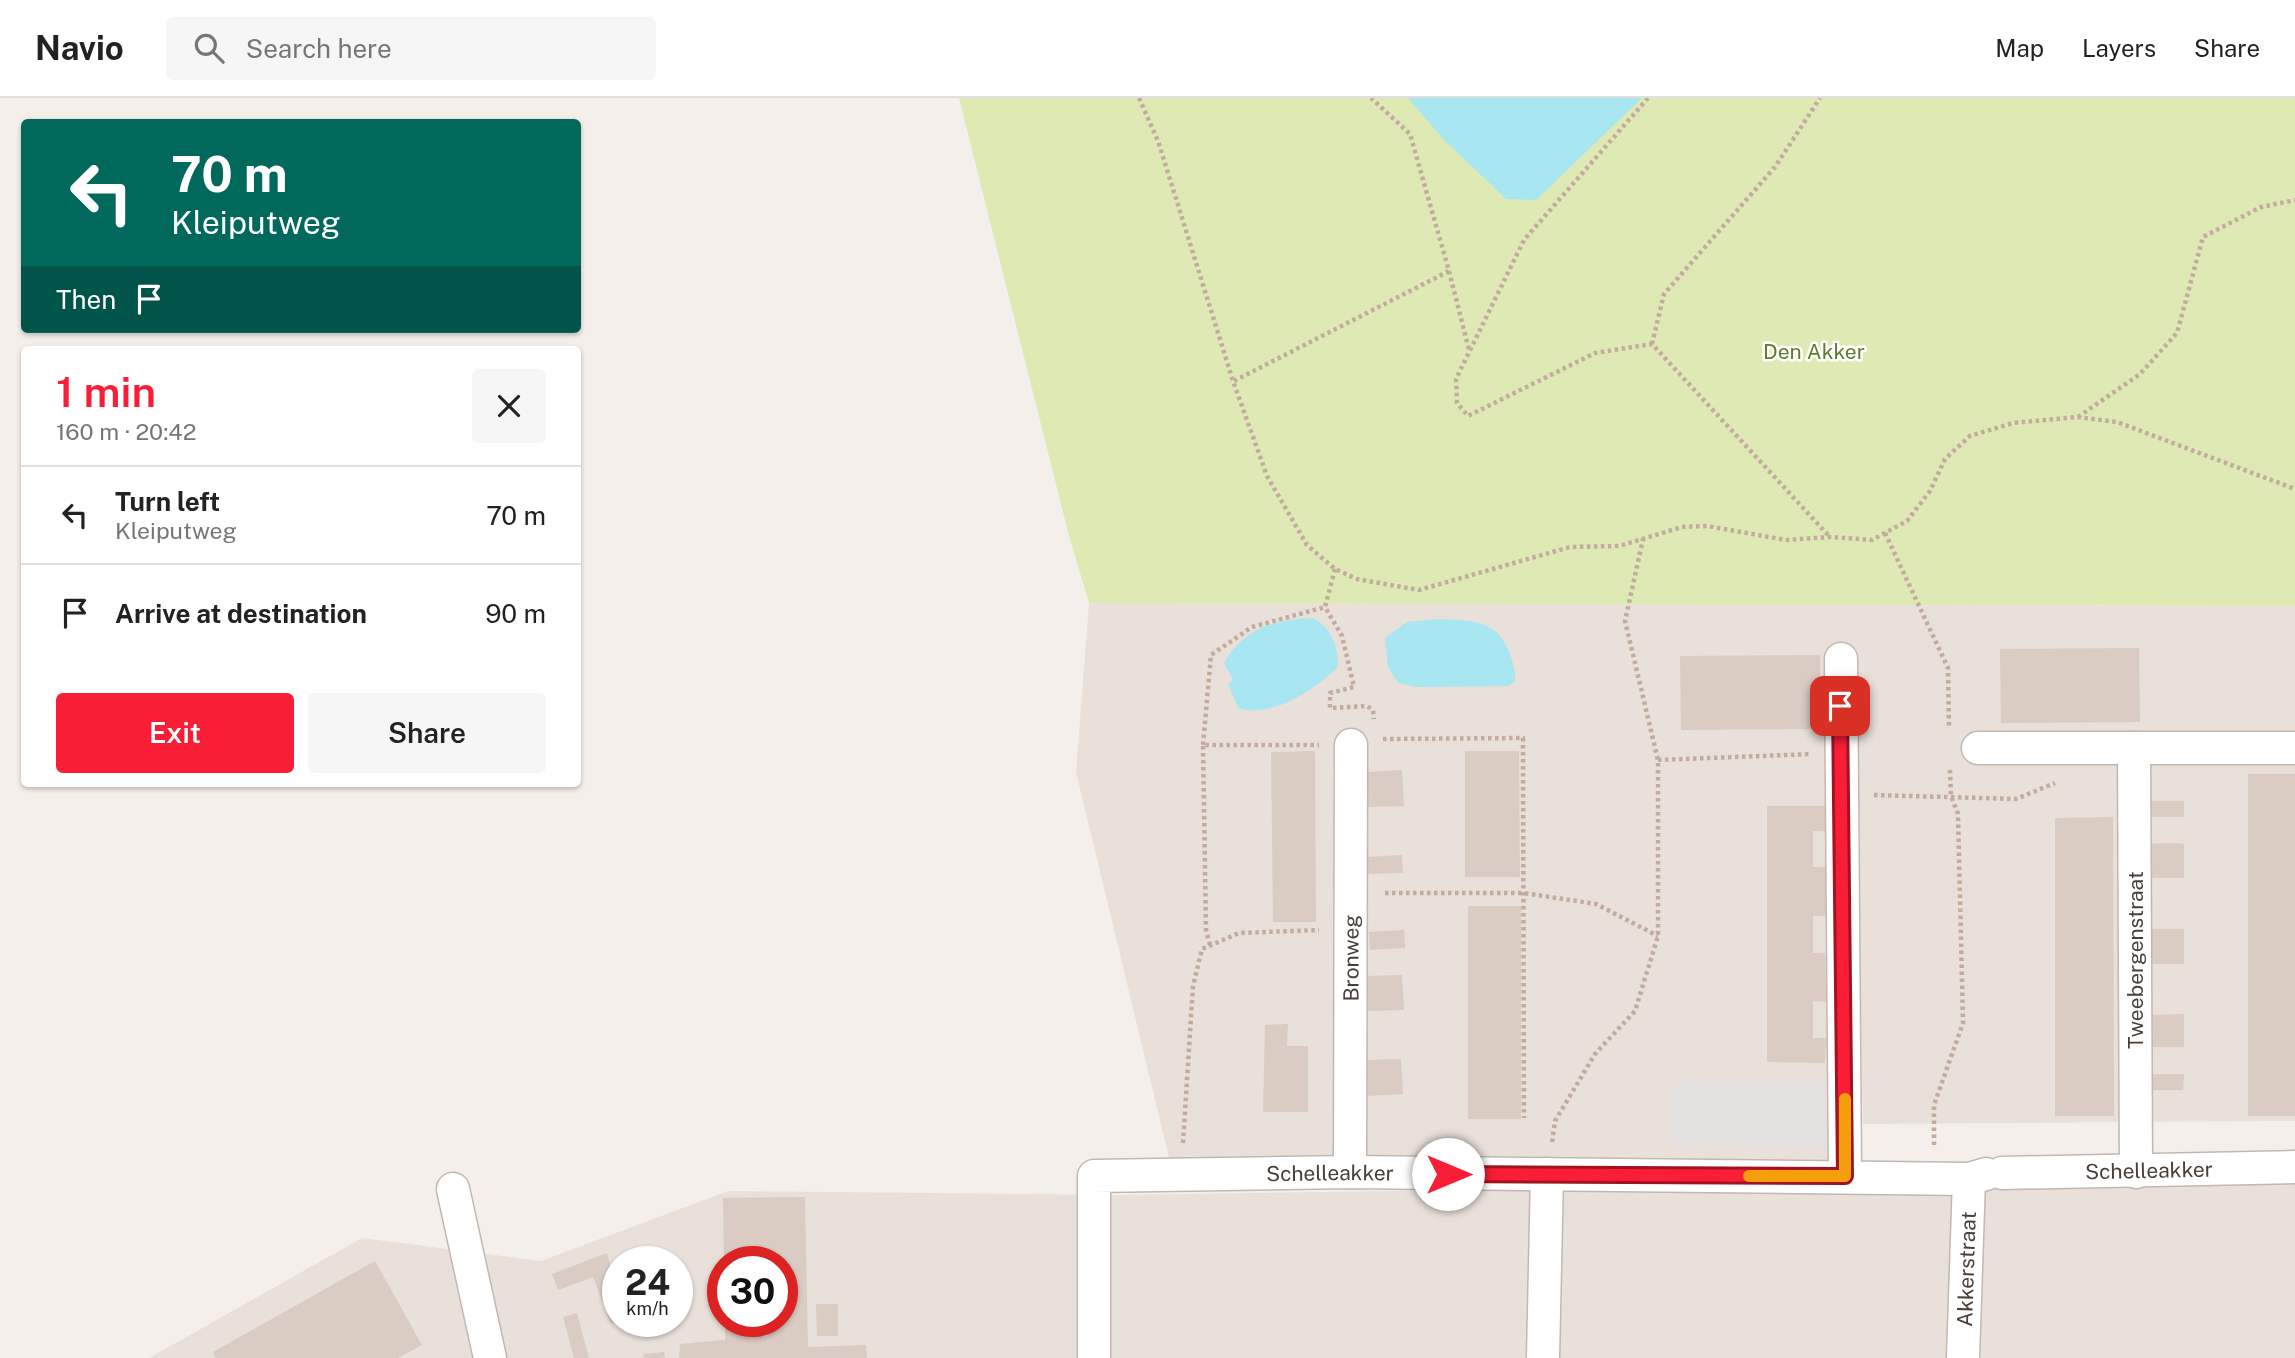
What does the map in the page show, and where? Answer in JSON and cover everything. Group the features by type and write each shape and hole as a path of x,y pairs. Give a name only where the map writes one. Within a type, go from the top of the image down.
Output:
{"street":[{"path":"1841,659 1845,1176"},
{"name":"Bronweg","path":"1350,1172 1351,893 1363,742"},
{"path":"1964,753 2069,748 2295,748"},
{"name":"Tweebergenstraat","path":"2134,748 2136,1172"},
{"name":"Schelleakker","path":"1094,1358 1094,1176 1350,1172 1935,1178 2295,1167"},
{"path":"1543,1358 1547,1174"},
{"name":"Akkerstraat","path":"1963,1358 1985,1175"},
{"path":"453,1189 490,1358"}],"path":[{"path":"1139,98 1158,141 1233,381 1267,476 1307,545 1335,569 1357,579 1419,590 1570,547 1619,546 1682,527 1707,526 1786,540 1830,537 1872,540 1907,521 1930,491 1945,458 1970,436 2013,423 2077,417 2117,422 2295,489"},
{"path":"1371,98 1410,134 1469,350"},
{"path":"1648,98 1524,240 1456,379 1457,403 1468,416 1595,353 1652,344"},
{"path":"1652,344 1664,294 1775,167 1821,98"},
{"path":"2077,417 2140,374 2177,333 2203,237 2261,207 2295,200"},
{"path":"1233,381 1448,271"},
{"path":"1652,344 1830,537"},
{"path":"1885,533 1948,668 1950,732"},
{"path":"1547,1174 1555,1121 1595,1054 1635,1011 1658,936 1658,760 1625,621 1643,539"},
{"path":"1335,569 1325,607 1342,636 1354,677 1354,687 1329,693 1330,708 1367,706 1373,710 1374,718"},
{"path":"1210,945 1206,930 1203,746 1211,655 1252,628 1325,607"},
{"path":"1203,746 1523,738 1524,1118"},
{"path":"1840,795 2016,799 2060,781 2069,748"},
{"path":"1658,760 1840,752"},
{"path":"1935,1178 1934,1105 1963,1023 1958,814 1951,796 1964,753"},
{"path":"1351,893 1524,893 1596,904 1658,936"},
{"path":"1181,1176 1193,986 1202,949 1239,933 1351,929"}],"shaded area":[{"path":"1089,603 2295,606 2295,1121 1863,1124 1857,803 1831,1162 1171,1166 1076,772"},
{"path":"1674,1081 1836,1082 1834,1149 1669,1145"},
{"path":"2295,1181 2295,1358 149,1358 362,1238 541,1261 728,1191 1119,1195 1636,1187 1988,1188"}],"green space":[{"name":"Den Akker","path":"959,98 2295,98 2295,606 1089,603 1068,532"}],"water":[{"path":"1408,98 1642,98 1536,200 1506,199 1443,139"},
{"path":"1313,618 1329,632 1337,651 1338,666 1333,672 1301,695 1276,707 1263,710 1238,708 1228,684 1233,680 1224,663 1232,651 1250,634 1261,628 1286,621"},
{"path":"1438,619 1472,621 1498,634 1510,654 1515,681 1509,686 1416,687 1398,683 1388,667 1385,638 1407,622"}],"building":[{"path":"2139,648 2140,722 2001,723 2000,649"},
{"path":"1820,655 1820,729 1681,730 1680,656"},
{"path":"1315,751 1316,922 1273,922 1271,752"},
{"path":"1465,751 1519,751 1520,877 1465,877"},
{"path":"1402,770 1404,806 1368,807 1367,772"},
{"path":"2248,774 2295,774 2295,1116 2248,1116"},
{"path":"2147,801 2184,801 2184,817 2147,817"},
{"path":"1767,806 1826,806 1825,831 1813,831 1813,867 1826,867 1826,916 1813,916 1813,953 1825,953 1826,1002 1813,1001 1813,1038 1826,1038 1825,1063 1767,1062"},
{"path":"2113,817 2114,1116 2055,1116 2055,818"},
{"path":"2147,844 2184,844 2184,878 2146,878"},
{"path":"1402,855 1403,873 1367,874 1367,857"},
{"path":"1468,906 1521,906 1521,1119 1468,1119"},
{"path":"2146,929 2184,929 2184,964 2147,964"},
{"path":"1404,930 1405,948 1370,950 1369,932"},
{"path":"1402,975 1404,1010 1368,1011 1366,976"},
{"path":"2184,1014 2184,1047 2146,1047 2147,1015"},
{"path":"1288,1024 1287,1046 1308,1046 1308,1112 1263,1112 1265,1025"},
{"path":"1401,1059 1403,1094 1367,1096 1366,1060"},
{"path":"2147,1074 2184,1074 2183,1090 2147,1090"},
{"path":"805,1197 808,1347 866,1345 867,1358 679,1358 680,1344 725,1340 725,1337 798,1337 798,1246 724,1246 723,1198"},
{"path":"602,1255 602,1300 593,1277 558,1290 552,1274"},
{"path":"375,1261 422,1345 398,1358 216,1358 213,1352"},
{"path":"816,1304 838,1304 838,1336 817,1336"},
{"path":"577,1313 589,1358 574,1358 563,1317"},
{"path":"664,1352 665,1358 644,1358 643,1354"}],"slow traffic":[{"path":"1749,1176 1845,1176 1845,1099"}],"route":[{"path":"1448,1174 1845,1176 1840,706"}]}
